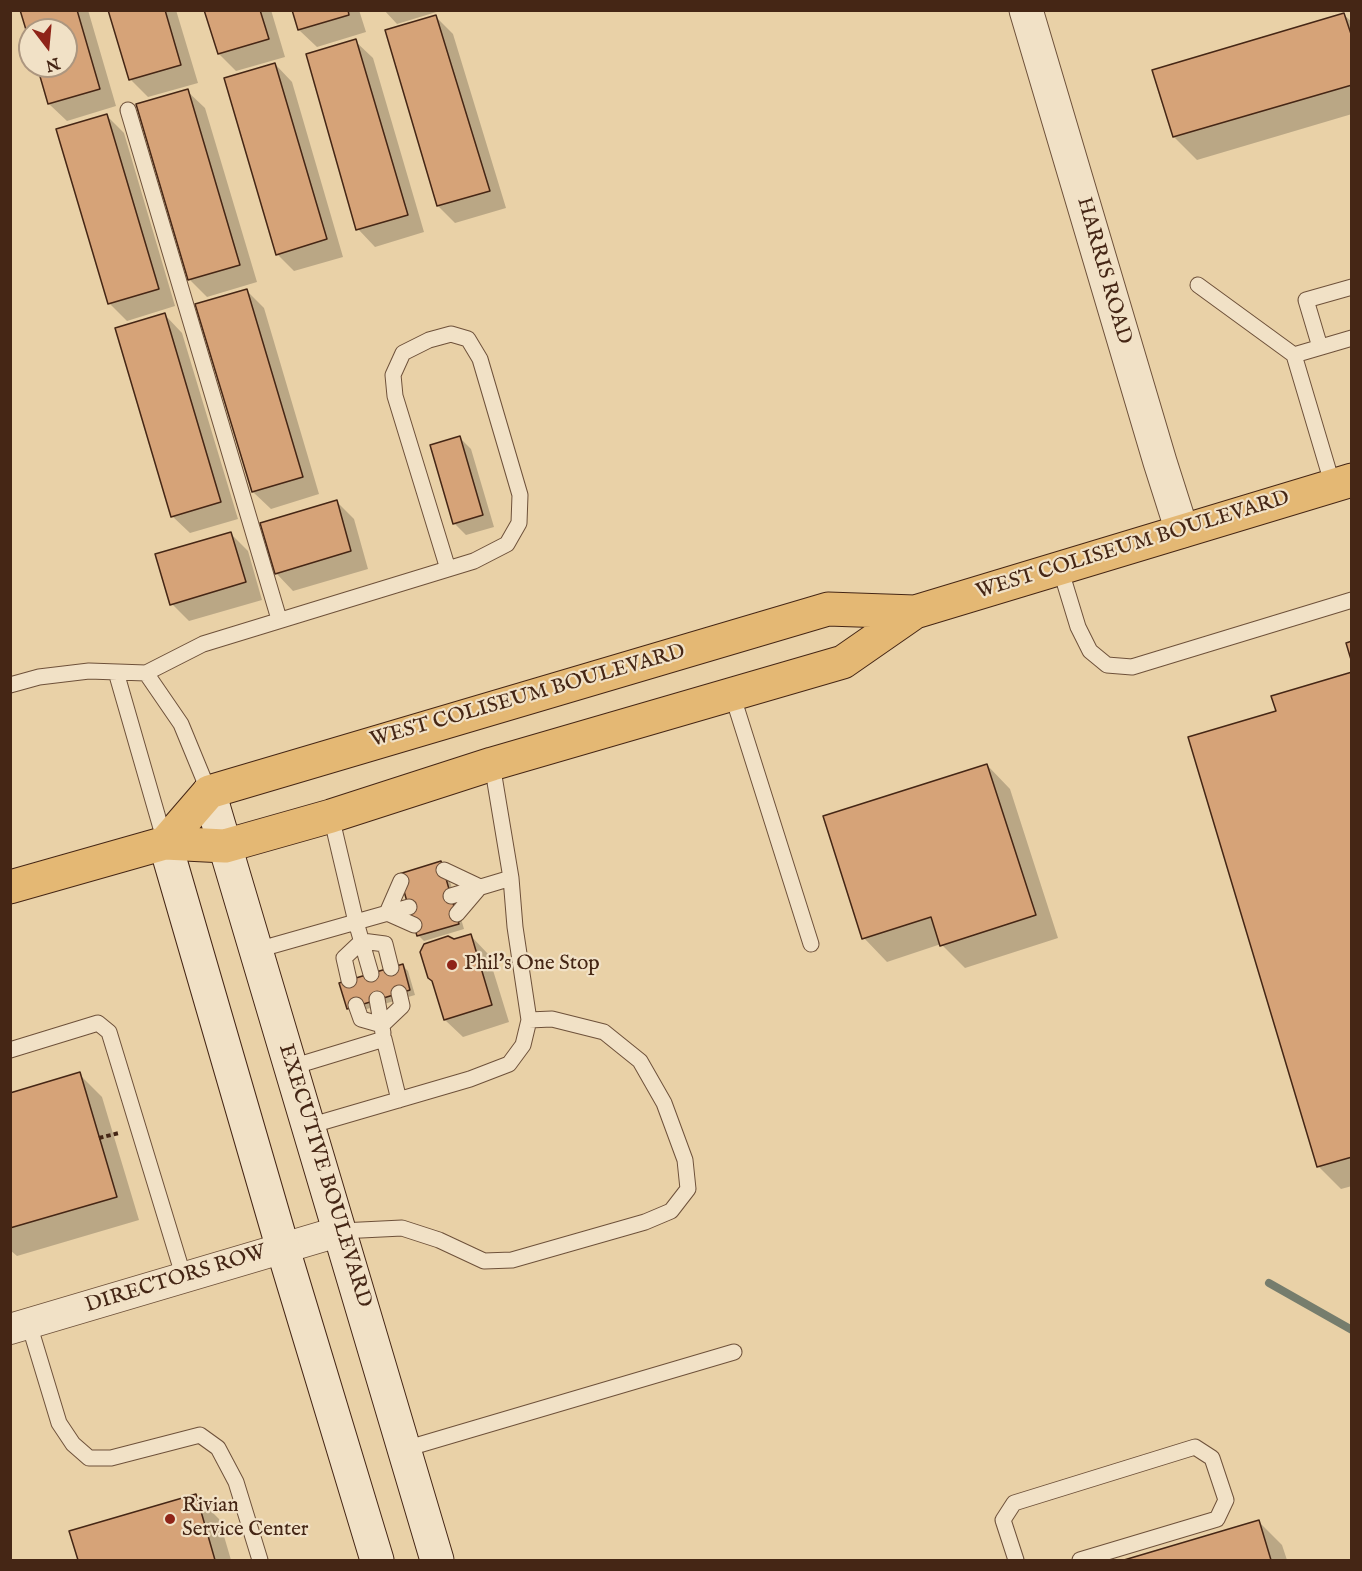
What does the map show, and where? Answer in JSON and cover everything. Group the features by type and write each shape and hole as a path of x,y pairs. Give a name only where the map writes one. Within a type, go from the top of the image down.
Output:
{"highway":[{"name":"WEST COLISEUM BOULEVARD","path":"10,887 165,843 225,846 331,816 492,764 843,662 915,612 1342,483"},
{"name":"WEST COLISEUM BOULEVARD","path":"209,792 828,609 915,612"},
{"path":"165,843 209,792"}],"main road":[{"name":"HARRIS ROAD","path":"1026,10 1182,531"},
{"name":"EXECUTIVE BOULEVARD","path":"209,792 437,1560"},
{"path":"165,843 376,1560"}],"street":[{"name":"DIRECTORS ROW","path":"20,1327 341,1231"}],"lane":[{"path":"128,110 279,619"},
{"path":"1198,285 1294,355 1342,483"},
{"path":"1320,347 1306,300 1352,287"},
{"path":"10,685 39,677 89,672 146,673 204,644 279,619 448,569 474,561 507,544 519,524 520,495 480,359 468,339 452,333 429,340 403,353 393,375 395,396 448,569"},
{"path":"1294,355 1352,338"},
{"path":"1060,568 1082,635 1090,651 1107,665 1132,667 1352,600"},
{"path":"116,672 165,843"},
{"path":"146,673 181,724 209,792"},
{"path":"732,694 811,944"},
{"path":"309,1126 470,1079 509,1064 523,1045 529,1020 515,927 511,878 492,764"},
{"path":"331,816 370,974"},
{"path":"444,870 480,887"},
{"path":"451,896 511,878"},
{"path":"387,913 401,881"},
{"path":"457,914 480,887"},
{"path":"257,950 409,907"},
{"path":"387,913 414,925"},
{"path":"362,941 385,944 391,968"},
{"path":"349,980 344,958 362,941"},
{"path":"292,1067 383,1032 402,1006 399,993"},
{"path":"377,999 399,1100"},
{"path":"357,1005 361,1019 383,1032"},
{"path":"341,1231 402,1228 439,1240 484,1261 512,1260 645,1222 671,1212 688,1189 685,1161 664,1103 640,1061 604,1032 552,1019 529,1020"},
{"path":"10,1050 98,1023 109,1032 184,1278"},
{"path":"20,1327 59,1423 73,1444 89,1458 111,1458 200,1435 218,1448 236,1482 260,1560"},
{"path":"405,1449 734,1352"},
{"path":"1016,1560 1003,1520 1014,1503 1196,1447 1212,1458 1226,1500 1217,1519 1080,1560"}],"building":[{"path":"20,10 77,10 100,89 48,104 40,78 78,78 78,18 22,18"},
{"path":"108,10 165,10 181,65 129,80"},
{"path":"204,10 260,10 269,39 218,54"},
{"path":"292,10 348,10 349,15 298,30"},
{"path":"1344,13 1352,37 1352,85 1173,137 1152,70"},
{"path":"436,15 490,191 437,206 385,30"},
{"path":"356,39 408,215 356,230 306,54"},
{"path":"275,63 327,239 276,255 224,78"},
{"path":"188,89 240,265 188,280 136,104"},
{"path":"107,114 159,289 108,304 56,129"},
{"path":"247,289 303,477 252,492 195,304"},
{"path":"165,313 221,502 171,517 115,328"},
{"path":"460,436 483,515 453,524 430,445"},
{"path":"337,500 351,551 275,574 260,523"},
{"path":"231,532 246,582 170,605 155,554"},
{"path":"1352,641 1352,663 1346,643"},
{"path":"1352,672 1352,1157 1317,1167 1188,737 1276,711 1271,696"},
{"path":"987,764 1036,915 940,946 931,917 862,939 823,816"},
{"path":"441,861 459,924 417,936 399,874"},
{"name":"Phil's One Stop","path":"471,934 492,1005 444,1020 420,952 424,944 448,936 454,939"},
{"path":"403,964 410,990 347,1009 339,983"},
{"path":"80,1072 117,1197 10,1228 10,1093"},
{"path":"196,1494 215,1560 78,1560 69,1531"},
{"path":"1259,1520 1271,1560 1124,1560"}],"waterway":[{"path":"1269,1283 1352,1330"}],"place":[{"name":"Phil's One Stop","path":"452,965"},
{"name":"Rivian Service Center","path":"170,1519"}]}
